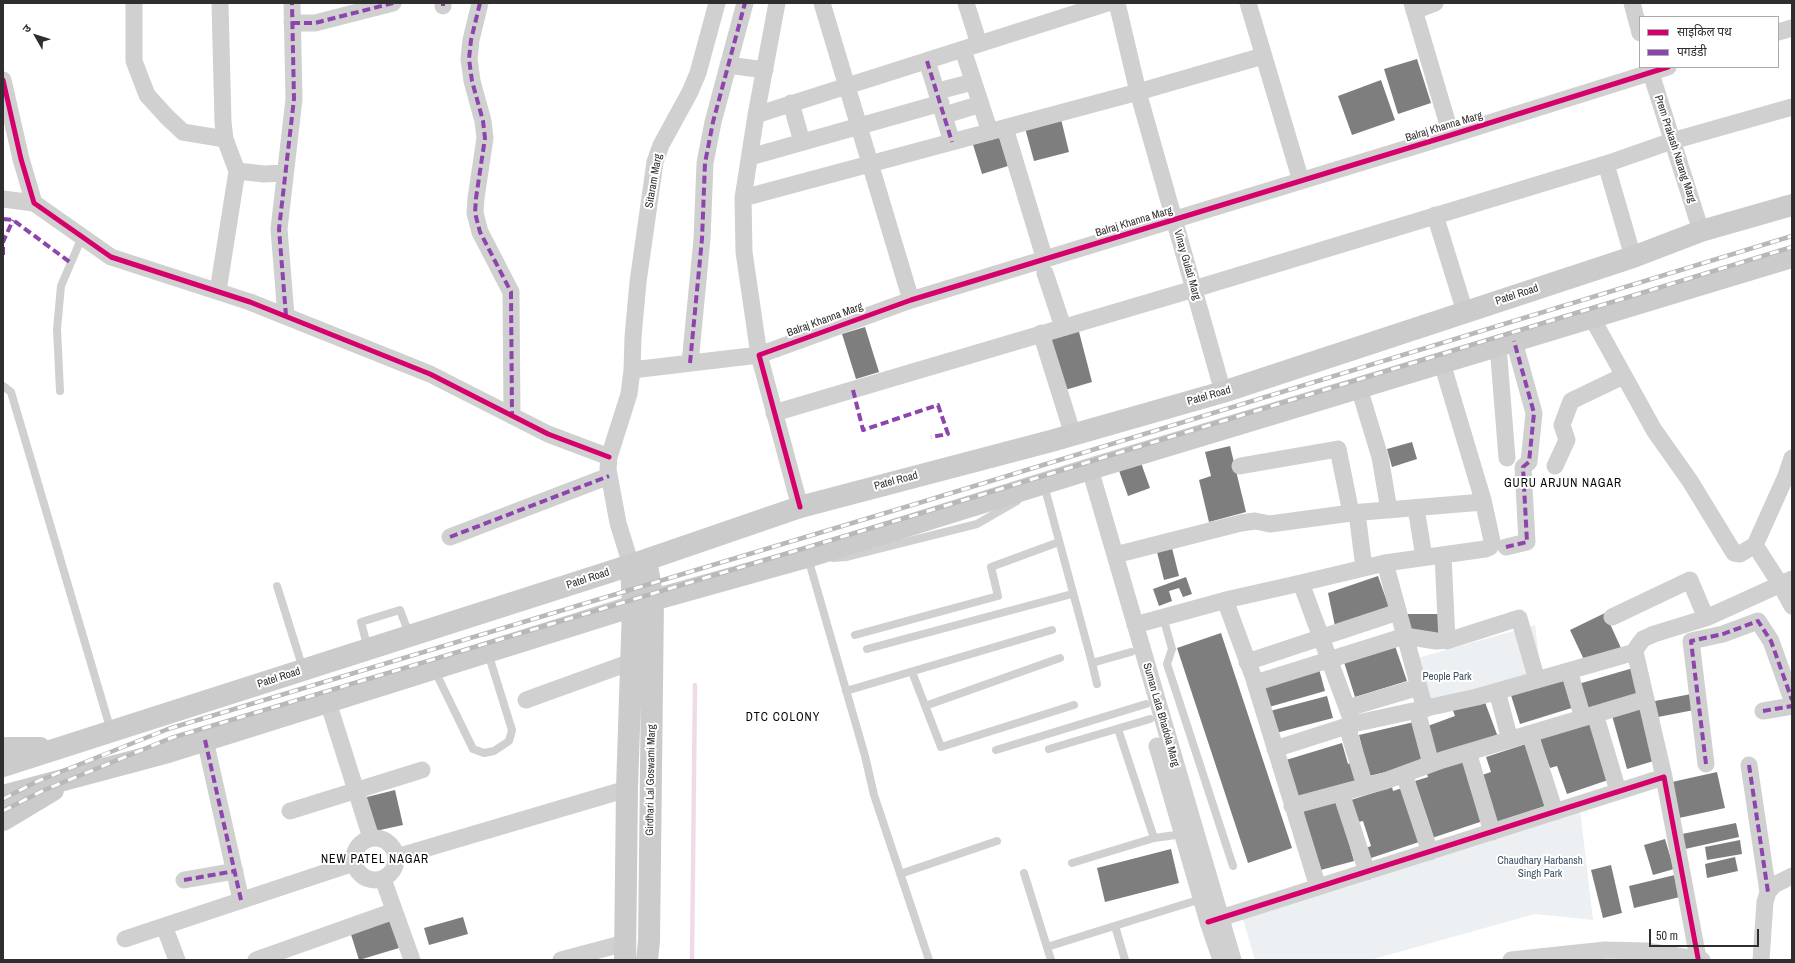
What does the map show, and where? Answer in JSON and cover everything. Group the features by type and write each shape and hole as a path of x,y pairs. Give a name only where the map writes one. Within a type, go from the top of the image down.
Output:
{"main road":[{"name":"Patel Road","path":"3,766 639,563 800,507 1073,434 1222,392 1633,256 1701,232 1792,205"},
{"path":"3,796 205,740 653,600 807,557 1084,470 1792,257"},
{"path":"625,951 627,789 631,662 633,607 639,563"},
{"name":"Girdhari Lal Goswami Marg","path":"639,563 653,600 649,941 647,960"},
{"path":"3,748 61,748"},
{"path":"3,820 77,776"}],"street":[{"path":"134,3 134,62 146,95 183,132 225,139"},
{"path":"218,292 237,171 225,139 221,67 220,3"},
{"path":"286,316 279,229 294,99 292,3"},
{"path":"292,23 315,23 392,3"},
{"path":"480,3 471,40 469,59 472,81 483,121 485,138 475,214 480,232 511,292 512,416"},
{"path":"690,363 702,239 705,163 713,122 745,3"},
{"path":"777,3 756,115 744,198 744,252 759,355 800,507"},
{"path":"822,3 848,85 911,300"},
{"path":"966,3 979,44"},
{"path":"756,115 1108,3"},
{"name":"Vinay Gulati Marg","path":"1117,3 1138,92 1222,392"},
{"path":"1248,3 1301,181"},
{"path":"1435,3 1413,7 1452,135"},
{"path":"1632,3 1639,29"},
{"name":"Sitaram Marg","path":"639,563 618,523 609,476 609,457 629,394 638,282 655,162 661,145 690,92 698,73 714,5"},
{"path":"1779,32 1792,28"},
{"path":"963,50 981,104 998,130 1045,266 1063,327"},
{"path":"744,198 1138,92 1263,56"},
{"path":"927,61 952,142"},
{"path":"728,65 765,70"},
{"name":"Balraj Khanna Marg","path":"632,370 759,355 911,300 1045,266 1175,220 1452,135 1650,70 1662,68"},
{"name":"Prem Prakash Narang Marg","path":"1650,70 1701,232"},
{"path":"3,80 34,203"},
{"path":"941,103 973,82"},
{"path":"791,103 802,142"},
{"path":"750,157 941,103 981,104"},
{"path":"774,413 1194,289 1606,164 1672,141 1765,116 1792,107"},
{"path":"1606,164 1633,256"},
{"path":"237,171 264,174 285,173"},
{"path":"3,199 34,203 111,257 286,316 430,374 548,434 609,457"},
{"path":"1435,216 1465,312"},
{"path":"1592,318 1654,430 1690,481 1734,553 1740,554 1755,545 1786,476 1792,458"},
{"path":"1041,333 1073,434"},
{"path":"1506,344 1507,458"},
{"path":"1506,344 1534,413 1530,462 1523,467 1527,542 1506,547"},
{"path":"1135,625 1225,600 1385,563 1485,549 1490,547 1492,541 1483,502 1442,363"},
{"path":"1555,466 1567,440 1562,424 1571,401 1623,376"},
{"path":"1359,388 1380,458 1389,510"},
{"path":"1240,466 1338,449 1354,513 1364,568"},
{"name":"Suman Lata Bhadola Marg","path":"1084,470 1115,555 1135,625 1214,921 1221,960"},
{"name":"Suman Lata Bhadola Marg","path":"1084,470 1131,652 1201,899 1214,921 1233,960"},
{"path":"450,537 609,476"},
{"path":"1115,555 1241,523 1255,521 1270,524 1354,513 1483,502"},
{"path":"1416,508 1424,558"},
{"path":"1755,545 1786,581 1792,606"},
{"path":"1443,555 1447,641"},
{"path":"1385,563 1419,687 1421,710 1431,764"},
{"path":"1612,617 1690,580 1706,618"},
{"path":"1275,749 1350,725 1421,710 1497,691 1635,652 1643,639 1706,618 1786,581"},
{"path":"1301,583 1348,708 1350,725 1365,786"},
{"path":"1225,600 1255,683 1318,887"},
{"path":"1247,662 1398,612"},
{"path":"1255,683 1405,636 1436,641 1447,641 1519,618 1537,680"},
{"path":"1706,764 1690,641 1723,634 1758,621 1770,641 1792,700"},
{"path":"1520,960 1605,955 1659,956 1700,959 1664,777 1635,652"},
{"path":"526,700 631,662"},
{"path":"1569,671 1589,716 1618,791"},
{"path":"1348,708 1419,687"},
{"path":"1497,691 1510,740"},
{"path":"1292,806 1365,786 1468,752 1646,699"},
{"path":"328,702 371,838"},
{"path":"1763,711 1792,706"},
{"path":"1530,734 1555,812"},
{"path":"205,740 241,900"},
{"path":"1468,752 1492,832"},
{"path":"1749,765 1768,892"},
{"path":"290,811 422,770"},
{"path":"1404,774 1430,852"},
{"path":"1214,921 1664,777"},
{"path":"396,856 627,789"},
{"path":"1341,793 1367,872"},
{"path":"371,838 385,840 394,849 396,856 393,870 382,879 370,880 364,878 359,874 354,863 356,850 360,844 371,838"},
{"path":"125,939 354,863"},
{"path":"184,880 235,871"},
{"path":"1761,960 1765,902 1768,892 1774,885 1792,876"},
{"path":"382,879 412,960"},
{"path":"256,960 394,911"},
{"path":"164,926 177,960"},
{"path":"562,960 625,951"}],"lane":[{"path":"60,391 57,329 61,286 82,237"},
{"path":"3,386 11,392 111,732"},
{"path":"1044,483 1072,594 1097,684"},
{"path":"855,635 998,596 991,567 1059,542"},
{"path":"807,557 846,691 874,795 929,960"},
{"path":"277,586 303,670"},
{"path":"867,649 1072,594"},
{"path":"1163,617 1172,649 1167,664 1233,866"},
{"path":"846,691 1052,630"},
{"path":"434,669 473,749 484,753 494,751 509,741 512,730 488,652"},
{"path":"1092,663 1131,652"},
{"path":"925,706 1060,658"},
{"path":"912,672 941,747 1074,705"},
{"path":"1049,749 1118,729 1148,712"},
{"path":"996,750 1148,712"},
{"path":"1118,729 1154,838"},
{"path":"1072,863 1154,838 1183,834"},
{"path":"900,874 997,841"},
{"path":"1024,873 1051,960"},
{"path":"1047,947 1201,899"},
{"path":"1115,926 1125,960"}],"green space":[{"name":"People Park","path":"1535,625 1541,672 1429,710 1414,659"},
{"name":"Chaudhary Harbansh Singh Park","path":"1580,809 1593,920 1535,914 1370,960 1255,960 1242,916"}],"building":[{"path":"1417,59 1431,103 1398,114 1384,69"},
{"path":"1381,80 1395,120 1352,135 1338,96"},
{"path":"1061,119 1069,152 1034,161 1025,128"},
{"path":"997,130 1008,166 982,174 971,138"},
{"path":"865,327 879,372 856,379 842,334"},
{"path":"1078,328 1092,382 1065,390 1046,337"},
{"path":"1412,442 1417,459 1392,467 1387,449"},
{"path":"1230,446 1246,512 1209,522 1199,480 1211,476 1205,452"},
{"path":"1140,460 1150,488 1128,496 1118,468"},
{"path":"1171,544 1179,576 1164,580 1156,548"},
{"path":"1378,576 1390,610 1335,626 1328,593"},
{"path":"1186,577 1192,594 1183,597 1179,588 1169,591 1172,601 1159,606 1153,589"},
{"path":"1605,613 1621,648 1586,664 1570,630"},
{"path":"1408,614 1442,614 1442,633 1408,634"},
{"path":"1221,633 1292,848 1248,863 1177,648"},
{"path":"1394,643 1407,681 1355,697 1343,659"},
{"path":"1633,668 1641,696 1584,713 1575,685"},
{"path":"1319,669 1325,691 1269,707 1263,685"},
{"path":"1568,674 1578,706 1520,724 1510,692"},
{"path":"1691,694 1694,710 1653,718 1650,702"},
{"path":"1327,696 1333,718 1276,733 1270,711"},
{"path":"1483,697 1498,737 1437,760 1425,727 1455,716 1452,708"},
{"path":"1642,703 1657,760 1627,769 1611,712"},
{"path":"1591,720 1611,779 1567,794 1557,766 1550,768 1539,738"},
{"path":"1414,722 1424,763 1369,776 1359,735"},
{"path":"1342,743 1348,764 1350,763 1356,781 1295,800 1286,760"},
{"path":"1529,743 1545,806 1494,823 1479,776 1491,772 1486,757"},
{"path":"1463,758 1483,821 1429,839 1415,781 1428,777 1426,771"},
{"path":"1717,772 1725,808 1679,818 1672,782"},
{"path":"1392,787 1393,791 1405,787 1422,841 1365,860 1361,850 1371,846 1363,821 1358,822 1351,800"},
{"path":"395,790 403,825 371,832 363,798"},
{"path":"1337,800 1354,861 1317,871 1300,810"},
{"path":"1736,823 1739,837 1685,849 1682,834"},
{"path":"1665,839 1674,869 1653,875 1644,845"},
{"path":"1740,840 1742,854 1707,860 1705,847"},
{"path":"1171,849 1179,883 1105,902 1097,868"},
{"path":"1735,857 1738,871 1707,878 1705,864"},
{"path":"1611,865 1622,913 1603,918 1591,870"},
{"path":"1679,874 1684,896 1634,908 1629,886"},
{"path":"389,916 399,948 359,960 349,928"},
{"path":"463,917 468,934 429,945 424,928"}],"waterway":[{"path":"692,960 695,685"}],"railway":[{"path":"3,799 38,781 168,729 922,502 1792,236"},
{"path":"3,811 42,791 171,738 925,512 1792,247"}],"marked path":[{"path":"286,316 279,229 294,99 292,3"},
{"path":"292,23 315,23 393,3"},
{"path":"480,3 471,40 469,59 472,81 483,121 485,138 475,213 480,232 511,292 512,416"},
{"path":"690,363 702,239 705,163 713,122 745,3"},
{"path":"927,61 952,142"},
{"path":"3,219 13,220 71,263"},
{"path":"3,255 3,242 13,220"},
{"path":"1506,547 1527,542 1523,467 1529,462 1534,413 1514,341"},
{"path":"853,390 863,430 938,405 948,434 931,437"},
{"path":"450,537 609,476"},
{"path":"1706,764 1691,641 1723,634 1758,621 1771,641 1792,700"},
{"path":"1763,711 1792,706"},
{"path":"205,740 241,900"},
{"path":"1749,765 1768,892"},
{"path":"184,880 235,871"}],"cycle path":[{"path":"800,507 759,355 911,300 1665,68"},
{"path":"3,80 21,159 34,203 111,257 250,302 430,374 548,434 609,457"},
{"path":"1208,922 1664,777 1698,958"}],"district":[{"name":"GURU ARJUN NAGAR","path":"1563,484"},
{"name":"DTC COLONY","path":"783,718"},
{"name":"NEW PATEL NAGAR","path":"375,860"}]}
